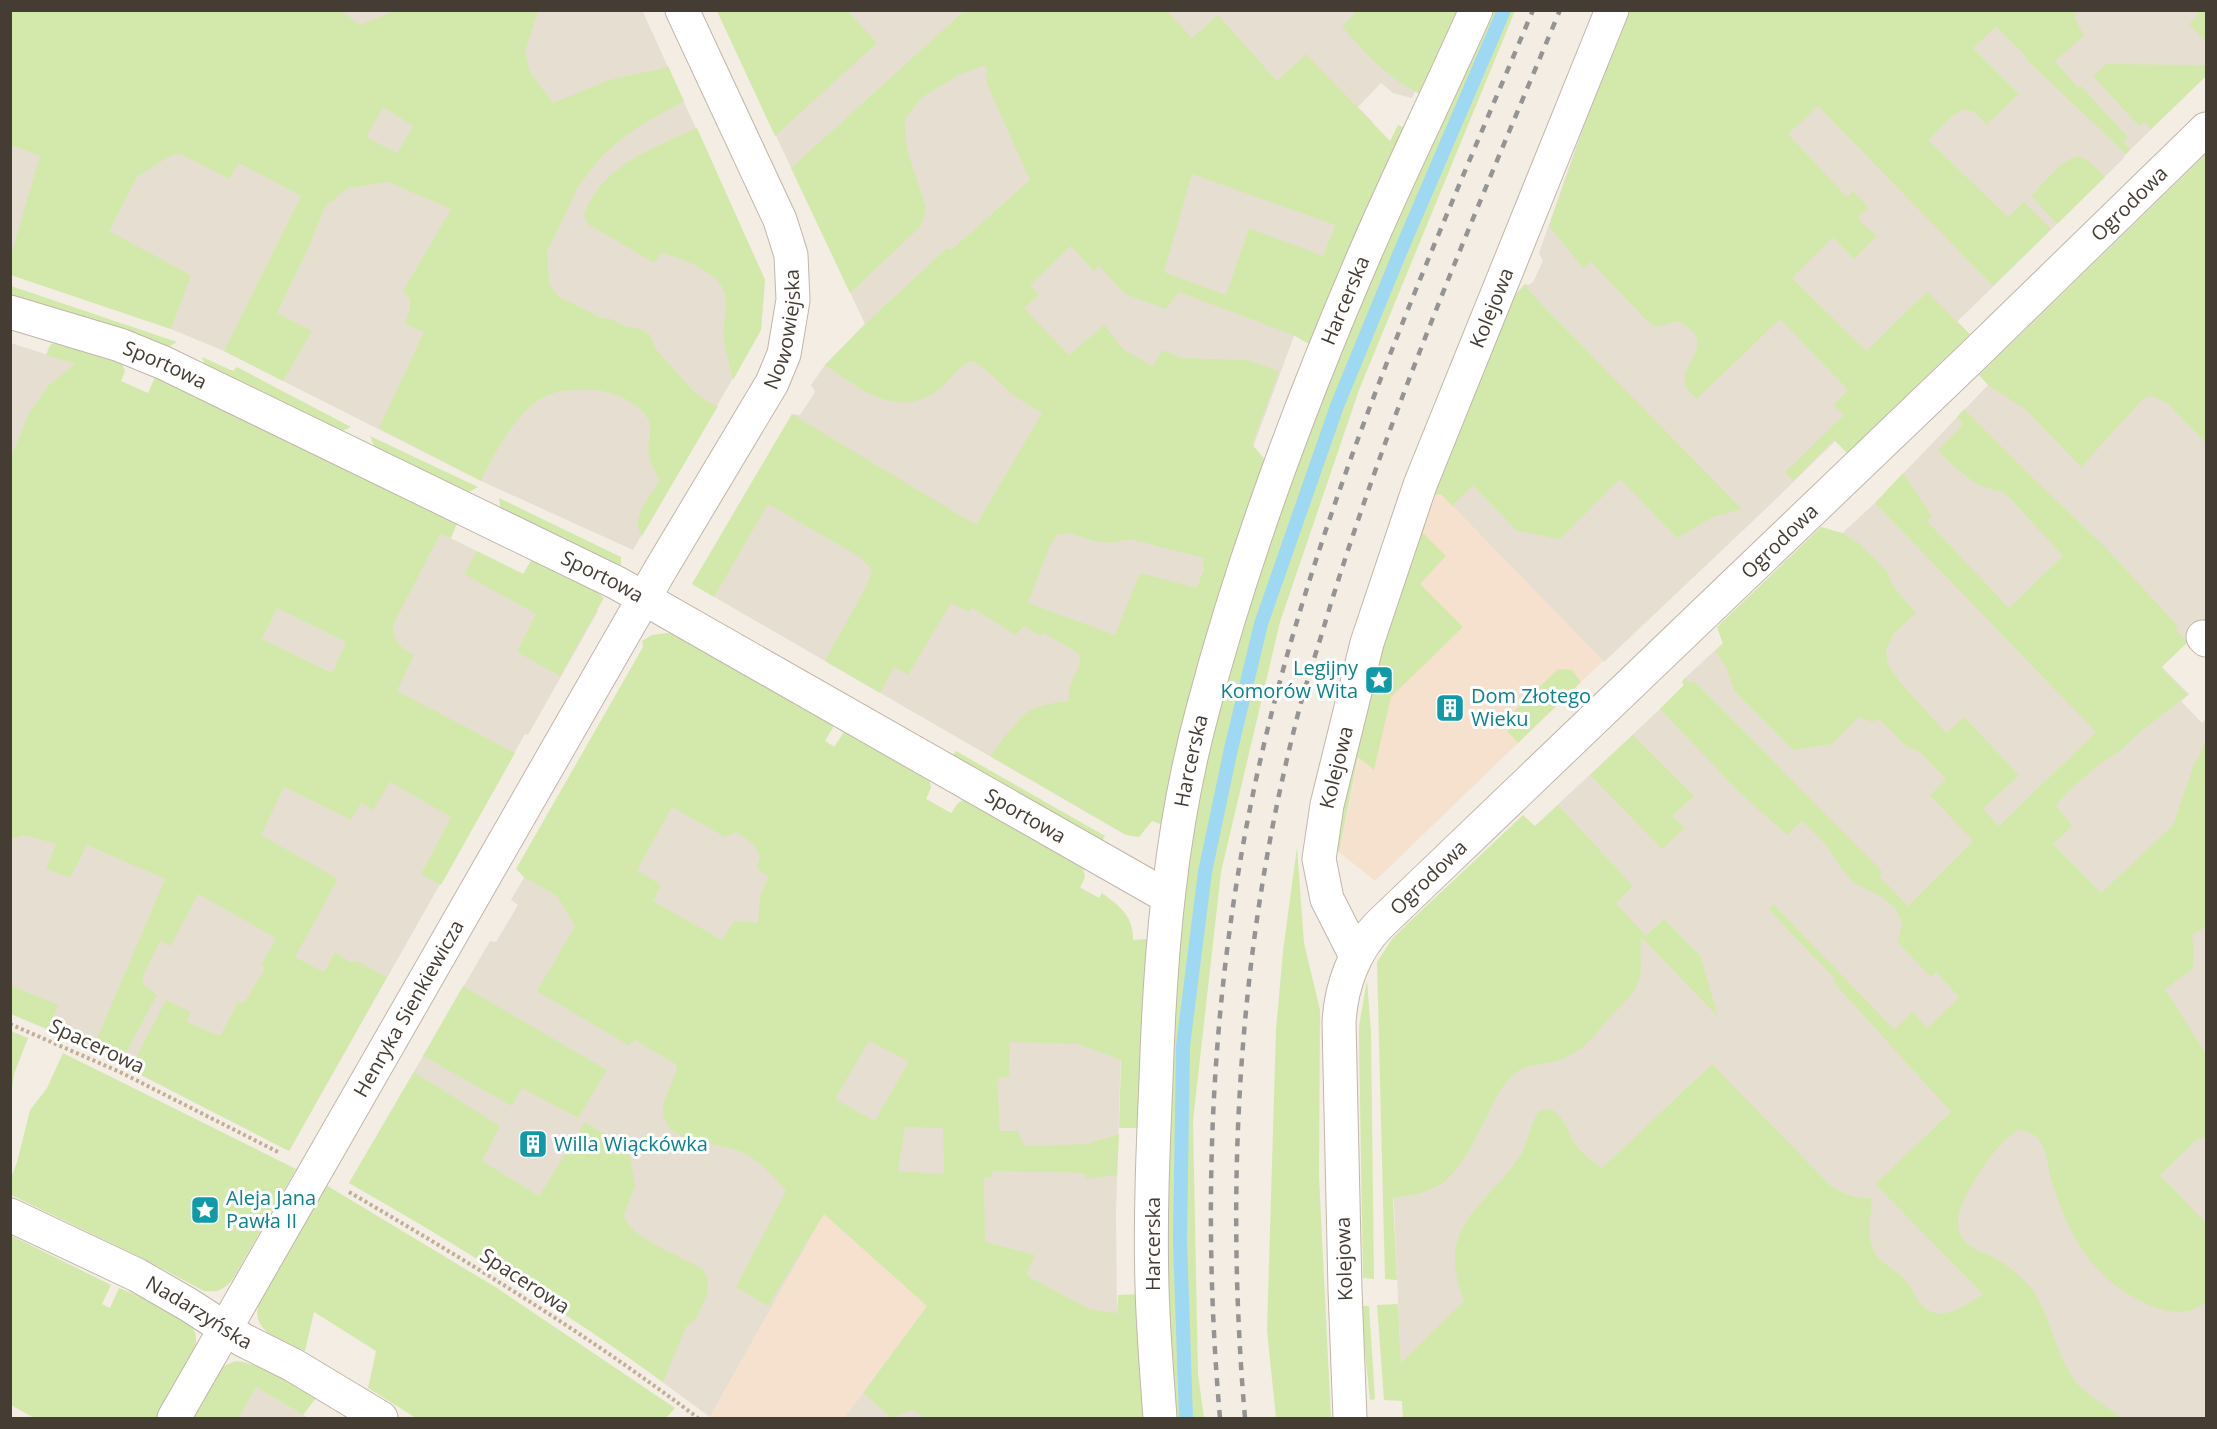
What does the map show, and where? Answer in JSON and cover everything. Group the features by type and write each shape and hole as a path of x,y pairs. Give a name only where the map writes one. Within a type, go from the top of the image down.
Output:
{"street":[{"name":"Nowowiejska","path":"644,598 772,383 784,354 793,300 790,255 782,226 682,10"},
{"name":"Harcerska","path":"1160,1419 1152,1284 1153,1158 1159,999 1168,897 1182,807 1202,711 1254,541 1314,379 1366,251 1476,10"},
{"name":"Kolejowa","path":"1350,1419 1339,1022 1340,1003 1356,957 1327,899 1319,859 1328,805 1367,644 1420,484 1612,10"},
{"name":"Ogrodowa","path":"1356,957 1361,945 1369,935 1967,363 2206,129"},
{"name":"Sportowa","path":"10,312 120,345 164,363 617,583 1168,897"},
{"name":"Henryka Sienkiewicza","path":"174,1419 644,598"},
{"name":"Nadarzyńska","path":"10,1215 137,1275 243,1340 293,1365 381,1419"}],"path":[{"name":"Spacerowa","path":"10,1024 120,1072 285,1156"},
{"name":"Spacerowa","path":"340,1186 463,1259 595,1343 698,1419"}],"shaded area":[{"path":"642,10 765,280 761,330 633,550 481,481 224,351 171,329 11,275 11,11"},
{"path":"717,11 1452,11 1412,98 1393,93 1381,83 1358,107 1373,122 1211,561 1204,559 1202,565 1204,566 1126,835 692,584 792,414 800,415 815,392 811,385 825,365 865,324"},
{"path":"1898,11 2206,11 2206,76 1775,500 1604,662 1453,507 1434,495 1528,285 1533,282 1543,261 1539,253 1593,98"},
{"path":"2206,175 2206,624 2162,667 2189,694 2181,701 2202,723 2206,719 2206,1418 1403,1418 1384,968 1532,824 1535,826 1660,709 1684,685 1682,682 1685,678 1875,503 1988,385"},
{"path":"11,343 82,366 11,571"},
{"path":"339,483 598,611 528,735 525,734 289,1151 117,1063 93,1048 11,1014 10,710 276,609"},
{"path":"1441,494 1603,661 1375,881 1339,852 1365,727 1434,495"},
{"path":"652,656 825,741 1125,913 1116,1214 1117,1313 1126,1418 844,1418 927,1306 824,1214 710,1417 616,1348 539,1297 430,1229 349,1183 490,941 496,942 518,905 511,900"},
{"path":"824,1214 927,1306 844,1418 711,1418 710,1417"},
{"path":"238,1376 308,1418 213,1418"}],"green space":[{"path":"340,10 360,25 394,11 538,11 525,52 530,72 553,103 612,79 668,66 684,101 643,124 602,156 579,185 547,252 550,285 559,297 602,318 611,319 649,334 656,349 695,393 718,406 642,536 638,522 639,515 659,481 648,449 650,424 638,407 613,394 581,390 561,391 544,397 515,423 499,446 481,481 379,428 424,332 405,324 410,309 410,299 403,291 451,209 388,182 348,188 325,207 277,313 312,331 283,381 224,351 301,196 239,163 229,179 179,153 168,157 137,177 109,231 191,275 171,329 11,275 11,255 40,156 11,145 11,11","holes":["383,107 413,126 397,153 366,137"]},
{"path":"717,11 848,11 877,43 775,136"},
{"path":"964,11 1167,11 1192,38 1218,15 1277,81 1306,54 1390,141 1398,125 1405,128 1311,345 1293,335 1179,292 1166,309 1125,294 1099,266 1094,271 1071,246 1030,285 1039,295 1024,308 1069,355 1104,325 1124,350 1153,366 1162,350 1182,358 1247,360 1279,371 1252,444 1266,461 1163,825 1152,821 1139,837 1126,835 990,756 1026,713 1044,705 1068,701 1070,686 1079,667 1079,654 1044,633 1041,636 1024,626 1016,635 972,608 969,612 951,603 908,675 894,667 880,693 825,661 867,585 872,570 860,557 768,504 714,597 692,584 792,414 976,525 1042,413 1014,396 973,361 960,368 942,387 926,397 911,402 896,402 867,392 825,365 865,324 947,248 951,250 1030,180 987,84 986,65 961,74 922,97 905,119 907,149 926,208 921,226 850,293 791,168","holes":["1192,174 1335,225 1323,256 1249,228 1226,295 1164,272","1069,533 1093,541 1111,543 1130,539 1204,558 1202,565 1204,567 1197,588 1140,573 1115,635 1028,603 1049,548 1057,535"]},
{"path":"1353,11 1459,11 1420,94 1388,73 1342,27 1355,13"},
{"path":"1490,11 1515,11 1359,390 1280,622 1221,872 1193,1121 1198,1374 1204,1418 1175,1418 1167,1328 1169,1085 1180,905 1193,825 1216,720 1245,612 1278,514 1322,398 1383,247"},
{"path":"1625,11 2077,11 2075,18 2084,36 2055,61 2078,88 2081,86 2128,137 2123,142 2130,150 2126,154 2026,59 2026,56 1996,27 1973,48 2019,94 1987,125 1974,112 1964,109 1952,116 1928,140 2008,217 2024,202 2051,229 1993,286 1818,106 1788,134 1847,197 1853,191 1869,208 1857,218 1877,236 1854,259 1833,237 1792,278 1866,351 1927,292 1970,334 1847,453 1834,440 1793,481 1785,472 1844,415 1834,405 1848,390 1780,319 1697,399 1685,384 1685,376 1697,345 1696,337 1690,329 1678,321 1656,327 1649,323 1591,262 1583,268 1549,226"},
{"path":"2195,11 2206,11 2206,42 2189,24 2198,15"},
{"path":"2106,64 2205,65 2206,76 2151,129 2145,122 2139,126 2093,76"},
{"path":"697,128 765,280 761,330 733,380 723,333 726,300 722,287 716,279 689,262 661,253 654,263 588,224 584,214 592,197 616,171 647,151"},
{"path":"2206,154 2206,443 2167,403 2151,396 2143,399 2081,467 2025,409 1988,385 1979,375"},
{"path":"2079,156 2091,163 2105,177 2057,224 2031,196 2059,167"},
{"path":"1525,284 1544,307 1742,509 1713,517 1677,538 1620,479 1560,539 1517,531 1473,485 1452,506 1441,494 1434,495 1423,533 1446,556 1420,584 1463,627 1391,697 1374,770 1358,757 1339,852 1336,849 1338,820 1412,537 1503,321 1516,294"},
{"path":"11,286 177,342 167,348 12,295"},
{"path":"59,341 121,361 125,371 121,381 148,393 156,375 458,521 451,538 440,534 393,625 399,643 414,655 397,691 515,753 441,885 421,874 451,817 390,782 373,810 361,803 351,820 284,787 261,835 338,879 295,957 324,972 335,952 350,962 357,961 387,977 289,1151 130,1069 166,1000 191,1012 187,1022 220,1036 238,1002 244,1003 265,968 261,965 276,938 198,894 171,946 160,941 143,976 143,984 157,995 120,1064 93,1048 165,879 87,845 70,878 46,869 56,844 25,835 11,839 11,456 30,411 49,385 75,364 46,355 50,345","holes":["277,608 346,642 332,673 262,639"]},
{"path":"202,357 233,371 237,367 351,427 342,431 205,365"},
{"path":"1964,409 2104,546 2178,626 2175,629 2188,642 2161,667 2188,695 2070,789 2056,805 2072,826 2053,844 2101,893 2173,825 2193,767 2206,741 2206,926 2192,936 2193,969 2165,989 2206,1054 2206,1136 2196,1140 2160,1175 2206,1223 2206,1302 2184,1312 2162,1310 2128,1294 2111,1282 2085,1254 2066,1221 2041,1143 2031,1133 2018,1130 2001,1144 1988,1160 1967,1193 1959,1214 1958,1223 1961,1236 1969,1245 2000,1261 2024,1280 2041,1303 2062,1357 2076,1382 2122,1418 1386,1418 1403,1417 1402,1401 1384,1400 1377,1305 1398,1304 1401,1363 1464,1301 1456,1275 1455,1254 1459,1237 1466,1221 1518,1159 1538,1112 1546,1109 1558,1115 1579,1149 1602,1168 1712,1064 1831,1186 1850,1195 1872,1198 1870,1233 1877,1257 1906,1281 1919,1302 1928,1310 1936,1313 1952,1311 1983,1294 1875,1184 1951,1112 1835,984 1835,979 1769,910 1773,904 1894,1029 1913,1012 1927,1028 1959,997 1936,972 1931,977 1898,943 1902,922 1895,908 1880,896 1854,883 1826,845 1802,821 1787,835 1738,791 1660,709 1684,685 1682,682 1685,678 1690,684 1694,681 1882,871 1879,876 1908,906 1973,841 1930,795 1946,779 1920,752 1907,747 1879,719 1872,722 1859,717 1832,744 1793,750 1735,692 1726,667 1715,651 1723,644 1717,627 1821,527 1842,533 1860,544 1888,572 1892,585 1916,613 1894,633 1886,651 1887,662 1899,681 1946,733 1964,717 2019,775 1983,809 1999,826 2096,732 1875,503 1903,473 1932,516 1927,521 2009,608 2063,556 2005,493 1983,487 1971,480 1938,450 1963,424 1957,417"},
{"path":"370,436 478,487 467,493 375,448"},
{"path":"499,498 621,557 621,565 608,562 501,511"},
{"path":"477,551 523,574 533,557 596,591 604,598 560,676 517,652 536,614 464,574"},
{"path":"676,634 835,724 825,741 834,747 846,729 929,779 931,788 926,799 951,813 958,803 965,799 1083,867 1085,877 1080,888 1099,898 1102,893 1109,898 1128,918 1133,940 1147,939 1139,1128 1119,1128 1121,1060 1078,1044 1010,1042 1009,1076 997,1079 1000,1131 1018,1131 1024,1146 1086,1144 1119,1134 1117,1175 1086,1179 1084,1173 993,1171 991,1177 984,1177 985,1242 1035,1255 1026,1275 1089,1309 1117,1313 1118,1295 1138,1294 1146,1418 926,1418 912,1410 892,1418 863,1393 927,1306 824,1214 768,1306 736,1287 786,1191 766,1169 748,1155 686,1138 669,1127 664,1118 663,1105 677,1065 635,1040 628,1045 537,991 575,926 557,896 524,877 516,869 643,647 642,641 652,635","holes":["672,807 725,837 736,832 752,843 760,855 757,868 768,877 760,896 758,923 734,921 722,940 653,901 661,885 637,870","869,1041 909,1061 875,1121 835,1099","905,1127 943,1128 944,1174 898,1171"]},
{"path":"1558,669 1572,670 1581,682 1518,743 1508,732 1507,718"},
{"path":"1633,735 1694,796 1672,816 1685,828 1662,849 1590,775"},
{"path":"956,751 1105,836 1101,843 951,757"},
{"path":"1558,805 1633,886 1616,903 1646,936 1664,919 1701,957 1718,1017 1642,938 1641,972 1635,989 1588,1042 1569,1056 1517,1072 1501,1089 1470,1149 1452,1175 1427,1191 1393,1198 1397,1280 1385,1279 1377,962 1392,939 1523,815 1535,826"},
{"path":"1297,847 1304,943 1320,1010 1319,1177 1331,1418 1276,1418 1267,1331 1276,1030 1283,951"},
{"path":"1367,980 1371,1032 1374,1279 1363,1278 1359,1026"},
{"path":"10,985 58,1005 49,1030 11,1014"},
{"path":"463,986 607,1070 578,1118 522,1088 512,1106 423,1056"},
{"path":"11,1031 28,1038 14,1074 11,1095"},
{"path":"63,1053 296,1169 228,1285 218,1291 204,1291 144,1259 11,1195 11,1178 30,1110 47,1088"},
{"path":"414,1072 500,1126 482,1161 539,1196 585,1122 626,1147 635,1185 624,1216 629,1224 646,1239 702,1269 708,1277 707,1295 696,1319 686,1327 663,1382 587,1329 509,1279 349,1183"},
{"path":"326,1185 497,1288 675,1408 666,1418 416,1418 368,1388 376,1351 314,1312 305,1351 268,1333 258,1320 258,1305"},
{"path":"10,1235 111,1285 102,1304 110,1308 119,1288 169,1311 192,1327 196,1338 194,1350 157,1418 34,1418 11,1405"},
{"path":"1360,1306 1369,1306 1375,1399 1370,1400"},
{"path":"235,1361 267,1370 316,1398 303,1415 256,1387 239,1417 241,1418 192,1418 222,1367"}],"waterway":[{"path":"1186,1418 1180,1240 1183,1046 1205,872 1231,749 1261,624 1337,406 1504,10"}],"railway":[{"path":"1220,1418 1211,1248 1211,1163 1215,1078 1222,992 1233,908 1247,824 1265,740 1318,554 1350,461 1420,279 1533,10"},
{"path":"1245,1418 1236,1244 1241,1070 1260,897 1295,726 1353,536 1407,384 1560,10"}],"place":[{"name":"Legijny Komorów Wita","path":"1379,680"},
{"name":"Dom Złotego Wieku","path":"1450,708"},
{"name":"Willa Wiąckówka","path":"533,1144"},
{"name":"Aleja Jana Pawła II","path":"205,1210"}]}
